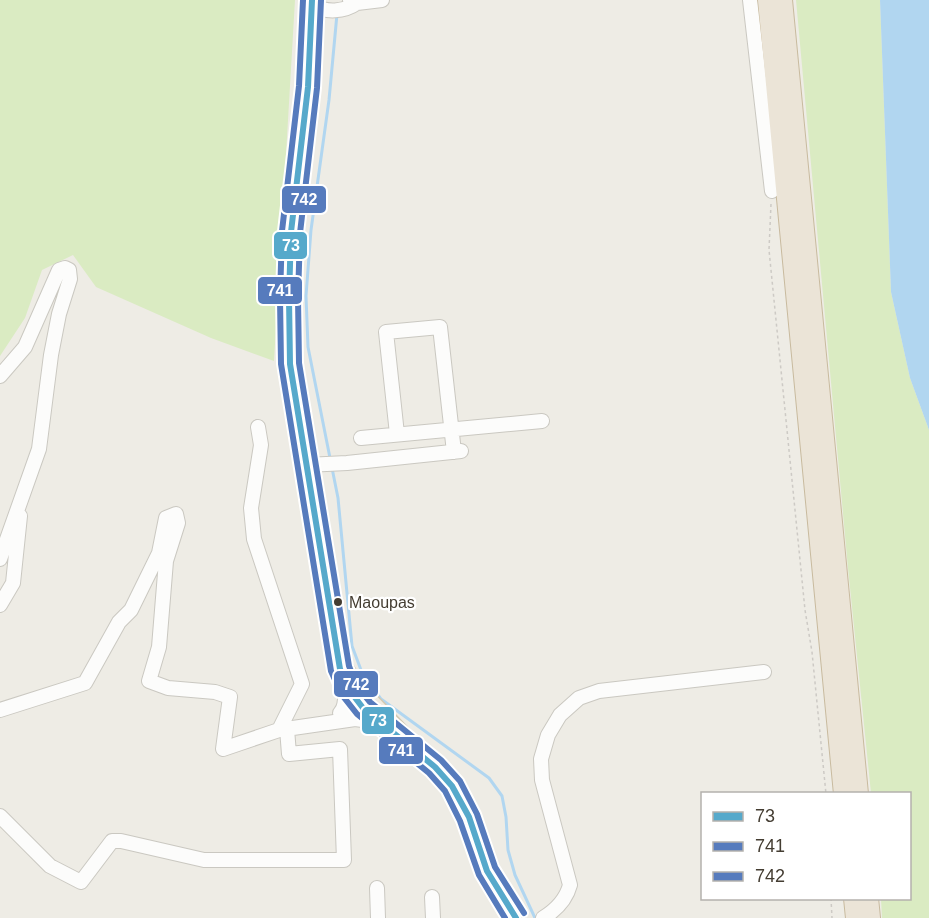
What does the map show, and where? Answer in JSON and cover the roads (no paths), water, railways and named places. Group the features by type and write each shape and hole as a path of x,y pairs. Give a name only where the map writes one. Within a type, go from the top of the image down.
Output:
{"highway":[{"path":"768,0 844,792"},
{"path":"782,0 813,300 833,550 858,792"},
{"path":"854,900 856,918"},
{"path":"868,900 870,918"}],"main road":[{"path":"315,2 302,146 291,230 288,290 290,364 336,641 354,702 384,721 418,752 450,784 466,807 488,872 496,890 514,917"}],"street":[{"path":"315,2 322,10 348,9 353,1 382,0"},
{"path":"750,0 772,191"},
{"path":"0,376 25,347 59,270 65,268 69,270 70,279 59,314 51,355 39,449 0,559"},
{"path":"306,465 458,452 452,429 440,327 386,332 397,434"},
{"path":"361,438 542,421"},
{"path":"0,816 50,866 81,882 112,841 121,841 204,860 344,860 340,749 289,754 283,730 302,684 254,539 251,508 261,445 258,426"},
{"path":"0,605 13,583 21,499"},
{"path":"0,710 85,683 120,622 131,610 159,553 166,518 176,514 178,524 166,561 159,646 149,681 168,688 215,692 230,697 223,749 283,730 330,722 354,702 384,721"},
{"path":"543,918 557,909 570,885 542,780 541,759 548,735 560,715 579,698 599,691 764,672"},
{"path":"377,888 378,918"},
{"path":"432,897 433,918"}],"water":[{"path":"880,0 929,0 929,430 910,378 891,292"}],"waterway":[{"path":"330,458 308,347 306,296 311,230 329,100 337,14"},
{"path":"332,468 338,498 352,646 361,670 381,699 489,778 502,796 508,850 515,875 535,918"}],"place":[{"name":"Maoupas","path":"338,602"}]}
